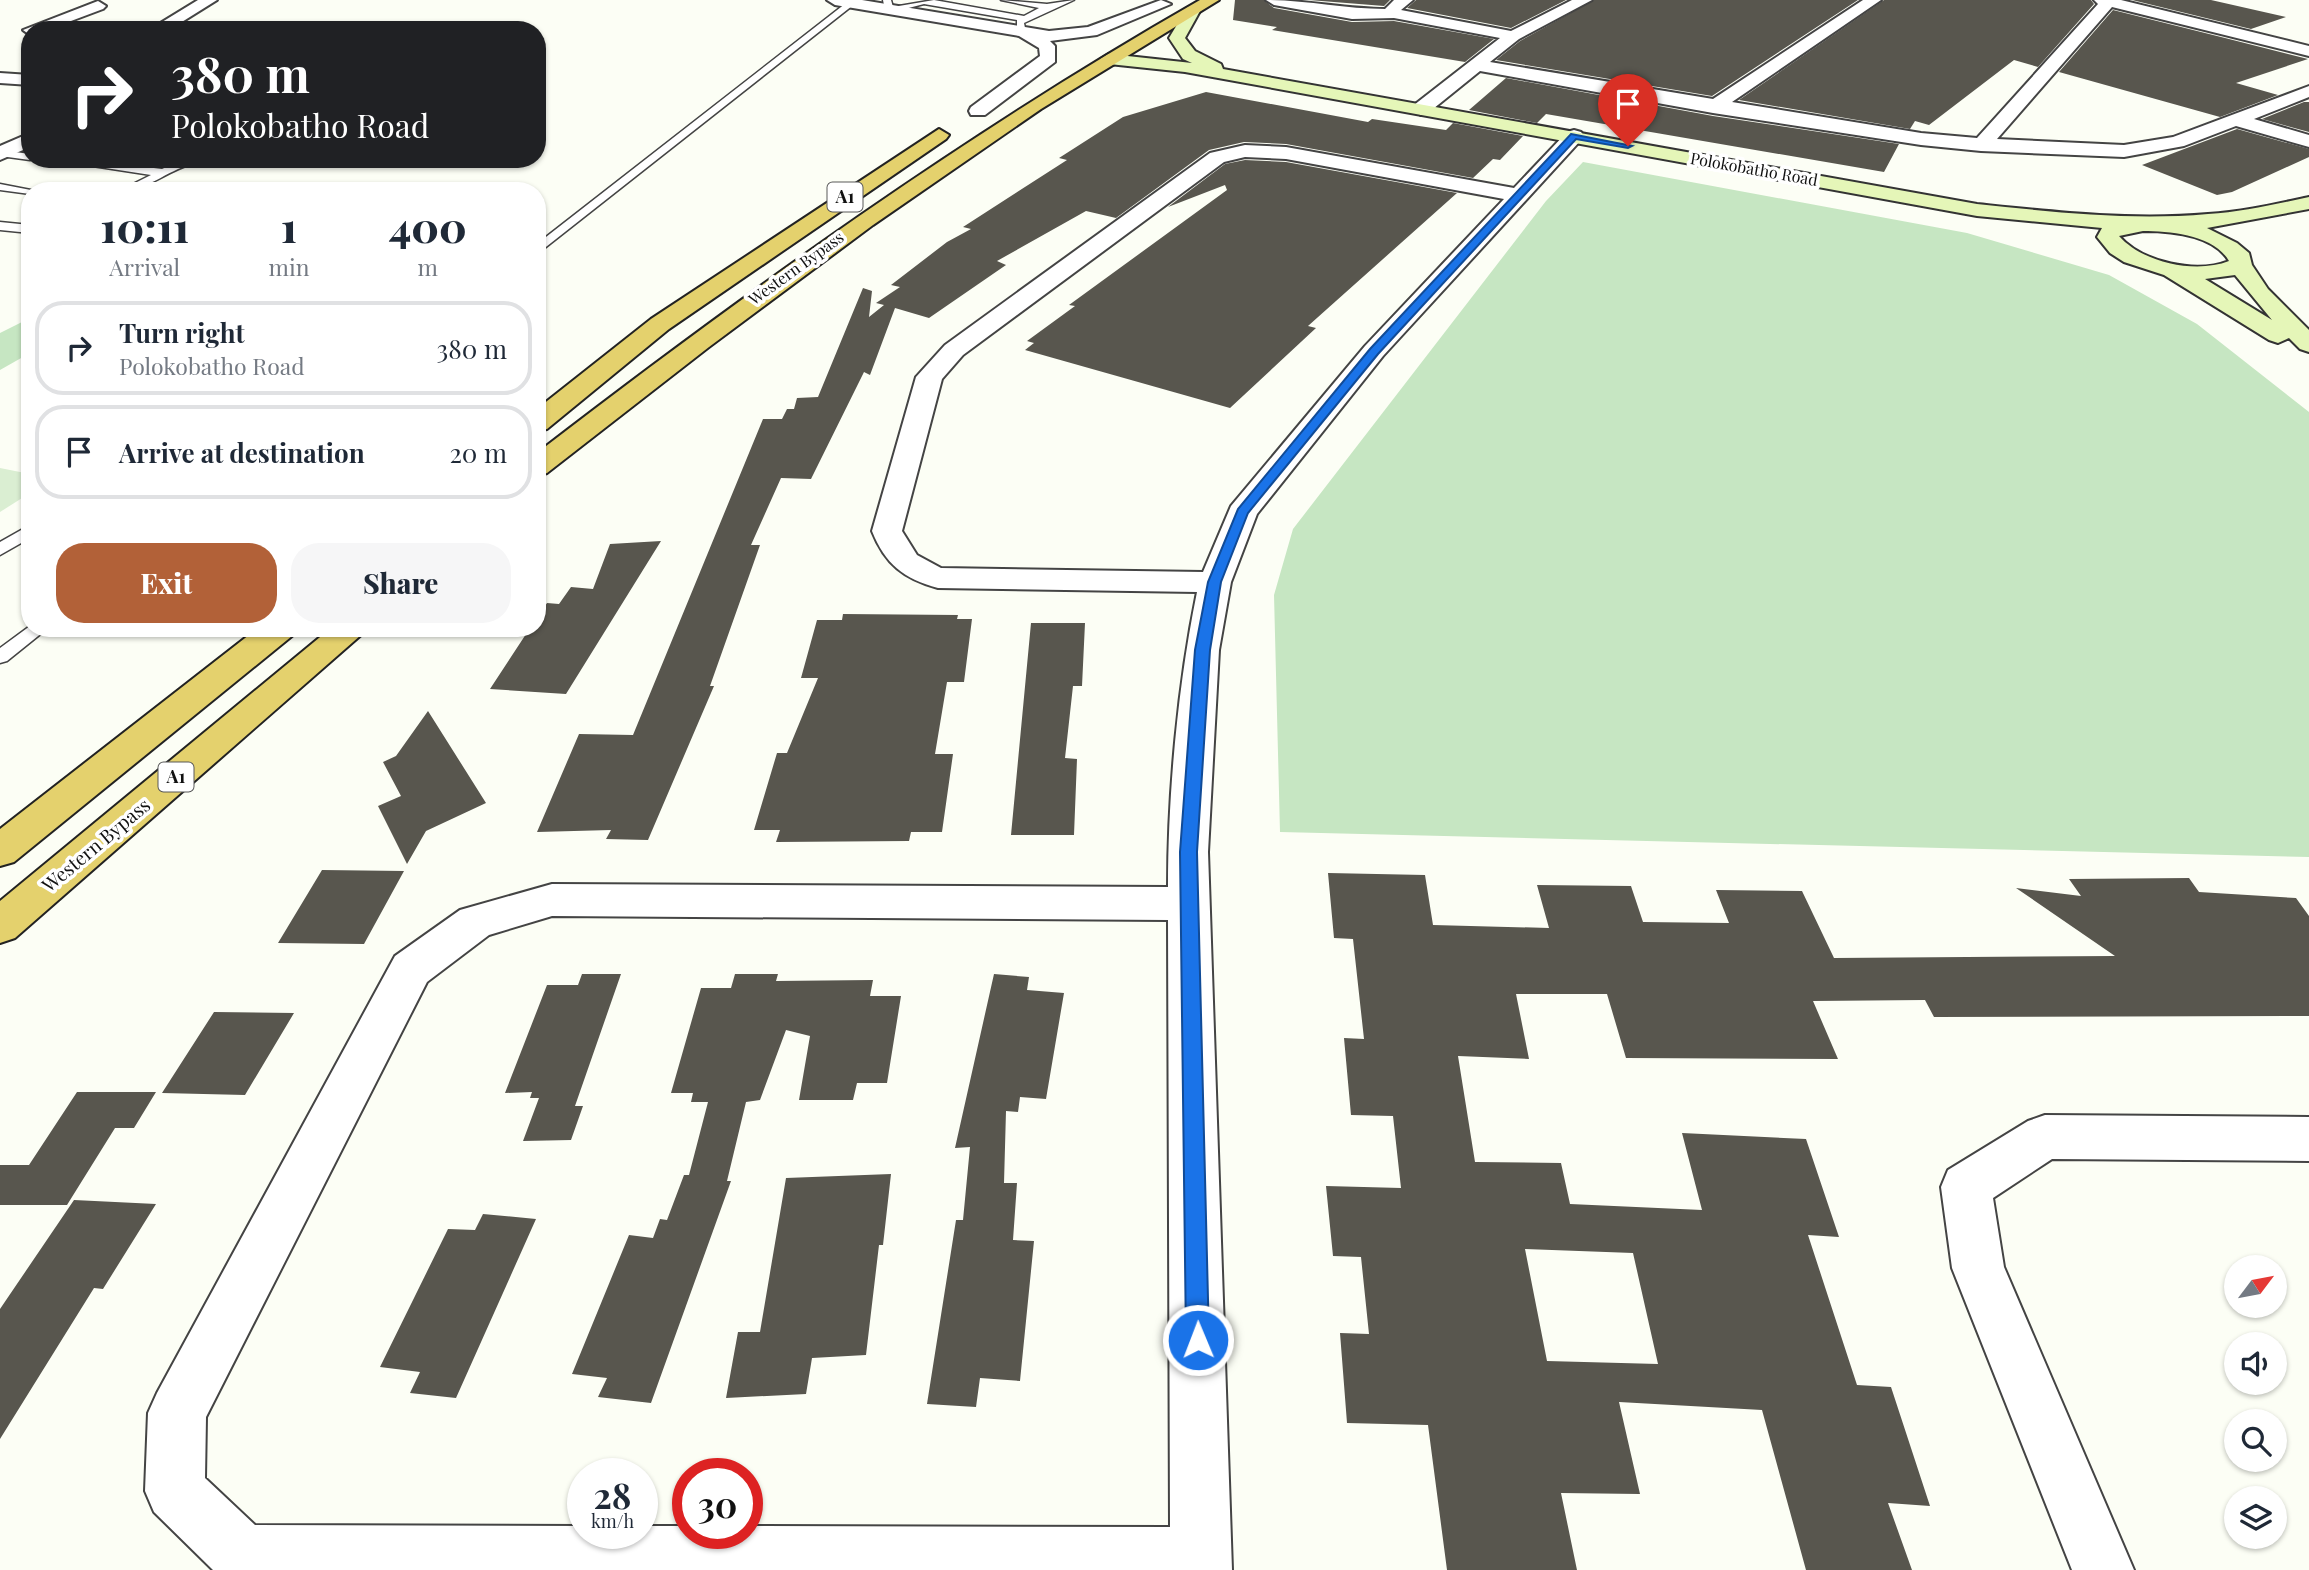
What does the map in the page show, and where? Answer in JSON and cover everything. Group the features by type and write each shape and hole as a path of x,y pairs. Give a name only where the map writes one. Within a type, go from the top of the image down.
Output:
{"highway":[{"name":"Western Bypass","path":"546,460 708,333 863,219 982,138 1109,59 1211,0"},
{"name":"Western Bypass","path":"546,416 660,324 829,207 978,111 1167,2"},
{"path":"0,851 269,637"},
{"name":"Western Bypass","path":"0,926 341,637"}],"street":[{"path":"173,21 209,0"},
{"path":"835,0 888,5 1079,35 1167,2"},
{"path":"1274,0 1352,14 1394,13 1513,36"},
{"path":"1394,13 1392,7 1405,0"},
{"path":"1421,109 1513,36 1584,0"},
{"path":"1713,107 1873,0"},
{"path":"1981,145 2105,1 2309,51"},
{"path":"56,21 98,6"},
{"path":"1192,10 1177,38 1180,47 1203,63 1248,78"},
{"path":"978,111 1049,58 1047,46 1027,27"},
{"path":"10,37 21,33"},
{"path":"1109,59 1160,62 1248,78"},
{"path":"1475,65 1713,107 1921,139 1981,145 2124,151 2177,142 2309,91"},
{"path":"0,78 21,79"},
{"name":"Polokobatho Road","path":"1248,78 1978,210 2138,225"},
{"path":"2237,120 2309,141"},
{"path":"1191,904 552,900 475,922 411,969 404,981 177,1413 175,1491 243,1556 1201,1564 1191,904 1188,852 1201,664 1215,582 1242,512 1374,351 1496,222 1516,195 1574,136"},
{"path":"1,154 21,144"},
{"path":"1215,582 938,578 916,571 896,554 887,531 929,377 954,350 1217,158 1245,152 1286,153 1516,195"},
{"path":"2124,254 2108,237 2111,231 2138,225 2209,221 2309,204"},
{"path":"2150,264 2195,273 2223,272 2240,262 2254,238 2309,204"},
{"path":"1978,210 2150,264 2207,289 2309,355"},
{"path":"2138,225 2202,235 2220,242 2240,262 2260,294 2309,344"},
{"path":"2103,1570 1978,1268 1966,1186 2045,1137 2309,1139"}],"lane":[{"path":"1006,0 1047,7 1070,0"},
{"path":"888,5 928,1 1027,27 1047,7"},
{"path":"546,243 704,122 853,2"},
{"path":"1,154 21,156"},
{"path":"124,168 164,173"},
{"path":"144,182 174,168"},
{"path":"0,187 21,190"},
{"path":"1,227 21,228"},
{"path":"0,550 21,536"},
{"path":"0,657 27,637"}],"green space":[{"path":"1583,162 1967,233 2109,275 2197,324 2309,412 2309,857 1280,832 1274,595 1293,529 1546,201"},
{"path":"21,322 21,358 0,370 0,333"},
{"path":"0,468 21,472 21,499 0,512"}],"building":[{"path":"1235,0 1264,0 1274,8 1352,22 1394,21 1494,39 1465,62 1272,30 1277,27 1233,20"},
{"path":"1309,0 1390,0 1384,6"},
{"path":"1416,0 1566,0 1511,28 1407,8"},
{"path":"1594,0 1858,0 1712,96 1496,60 1520,41"},
{"path":"1884,0 2091,0 2094,4 2038,67 2014,60 1929,125 1915,121 1910,129 1739,100"},
{"path":"2132,0 2211,0 2286,17 2251,29"},
{"path":"2113,10 2308,59 2236,83 2278,95 2220,117 2059,72"},
{"path":"1506,78 1713,116 1899,144 1884,172 1546,114 1537,123 1469,110"},
{"path":"1206,92 1368,122 1372,119 1446,130 1453,123 1523,136 1500,160 1493,159 1473,178 1286,144 1244,142 1209,150 1116,218 1086,211 997,261 1006,265 929,318 895,308 870,375 864,372 811,479 781,478 751,545 760,545 710,686 714,686 648,840 606,839 611,830 537,832 579,734 633,735 763,419 782,419 787,409 794,409 797,398 818,397 863,288 872,291 869,317 884,305 876,303 900,287 891,285 947,242 971,229 963,227 1067,160 1059,158 1123,117"},
{"path":"2309,102 2309,132 2262,119"},
{"path":"2237,129 2309,149 2309,157 2232,192 2217,195 2142,165"},
{"path":"1245,160 1286,162 1457,193 1308,326 1316,328 1230,408 1025,350 1034,343 1027,341 1075,306 1069,305 1227,190 1225,185 1168,207 1225,164"},
{"path":"661,541 566,694 490,689 524,637 546,637 547,603 559,604 571,587 593,589 610,544"},
{"path":"843,614 958,615 957,619 972,619 964,682 947,682 935,754 953,754 942,832 911,832 909,841 776,842 780,830 754,830 777,753 787,753 818,678 801,678 817,620 842,620"},
{"path":"1031,623 1085,623 1082,686 1073,686 1065,758 1077,759 1074,835 1011,835"},
{"path":"428,711 486,803 426,831 407,864 378,806 401,796 383,762 396,756"},
{"path":"322,870 404,871 364,944 278,943"},
{"path":"1328,873 1425,875 1433,925 1549,928 1537,885 1631,886 1643,922 1729,923 1716,890 1802,891 1834,958 2115,956 2016,888 2081,896 2069,879 2189,878 2199,892 2296,898 2309,916 2309,1016 1934,1017 1925,1000 1813,1001 1838,1059 1626,1058 1607,994 1516,994 1529,1059 1458,1056 1475,1162 1561,1163 1570,1204 1702,1210 1682,1133 1806,1139 1839,1237 1808,1235 1857,1385 1891,1387 1930,1506 1888,1503 1912,1570 1806,1570 1762,1410 1619,1402 1640,1494 1561,1493 1577,1570 1447,1570 1428,1425 1347,1423 1340,1333 1369,1334 1361,1257 1333,1256 1326,1186 1401,1188 1393,1116 1351,1115 1344,1038 1364,1039 1353,939 1334,938","holes":["1525,1249 1633,1253 1658,1364 1547,1361"]},
{"path":"582,974 621,974 575,1106 583,1106 571,1140 523,1141 539,1098 530,1098 532,1092 505,1093 547,985 578,985"},
{"path":"735,974 778,974 776,981 873,980 870,996 901,996 887,1083 857,1083 853,1100 799,1100 810,1036 786,1030 760,1100 746,1102 727,1181 731,1181 651,1403 598,1397 607,1378 572,1374 629,1235 653,1238 660,1219 667,1220 684,1175 689,1175 708,1102 691,1102 693,1093 671,1093 701,988 731,988"},
{"path":"994,974 1029,977 1027,990 1064,993 1046,1099 1020,1097 1018,1112 1006,1111 1004,1183 1017,1183 1013,1240 1034,1241 1020,1381 980,1378 976,1407 927,1404 956,1220 963,1220 970,1147 955,1148"},
{"path":"214,1012 294,1013 245,1095 162,1093"},
{"path":"77,1092 156,1092 134,1128 115,1128 67,1205 0,1205 0,1165 29,1165"},
{"path":"891,1174 883,1245 879,1245 866,1355 812,1358 806,1394 726,1398 738,1332 760,1332 786,1178"},
{"path":"74,1200 156,1204 103,1289 94,1288 0,1439 0,1309"},
{"path":"483,1214 536,1219 456,1398 410,1393 420,1372 380,1367 448,1229 475,1230"}],"route":[{"path":"1198,1340 1188,852 1202,650 1215,582 1242,512 1374,351 1496,222 1516,195 1574,136 1628,146"}]}
